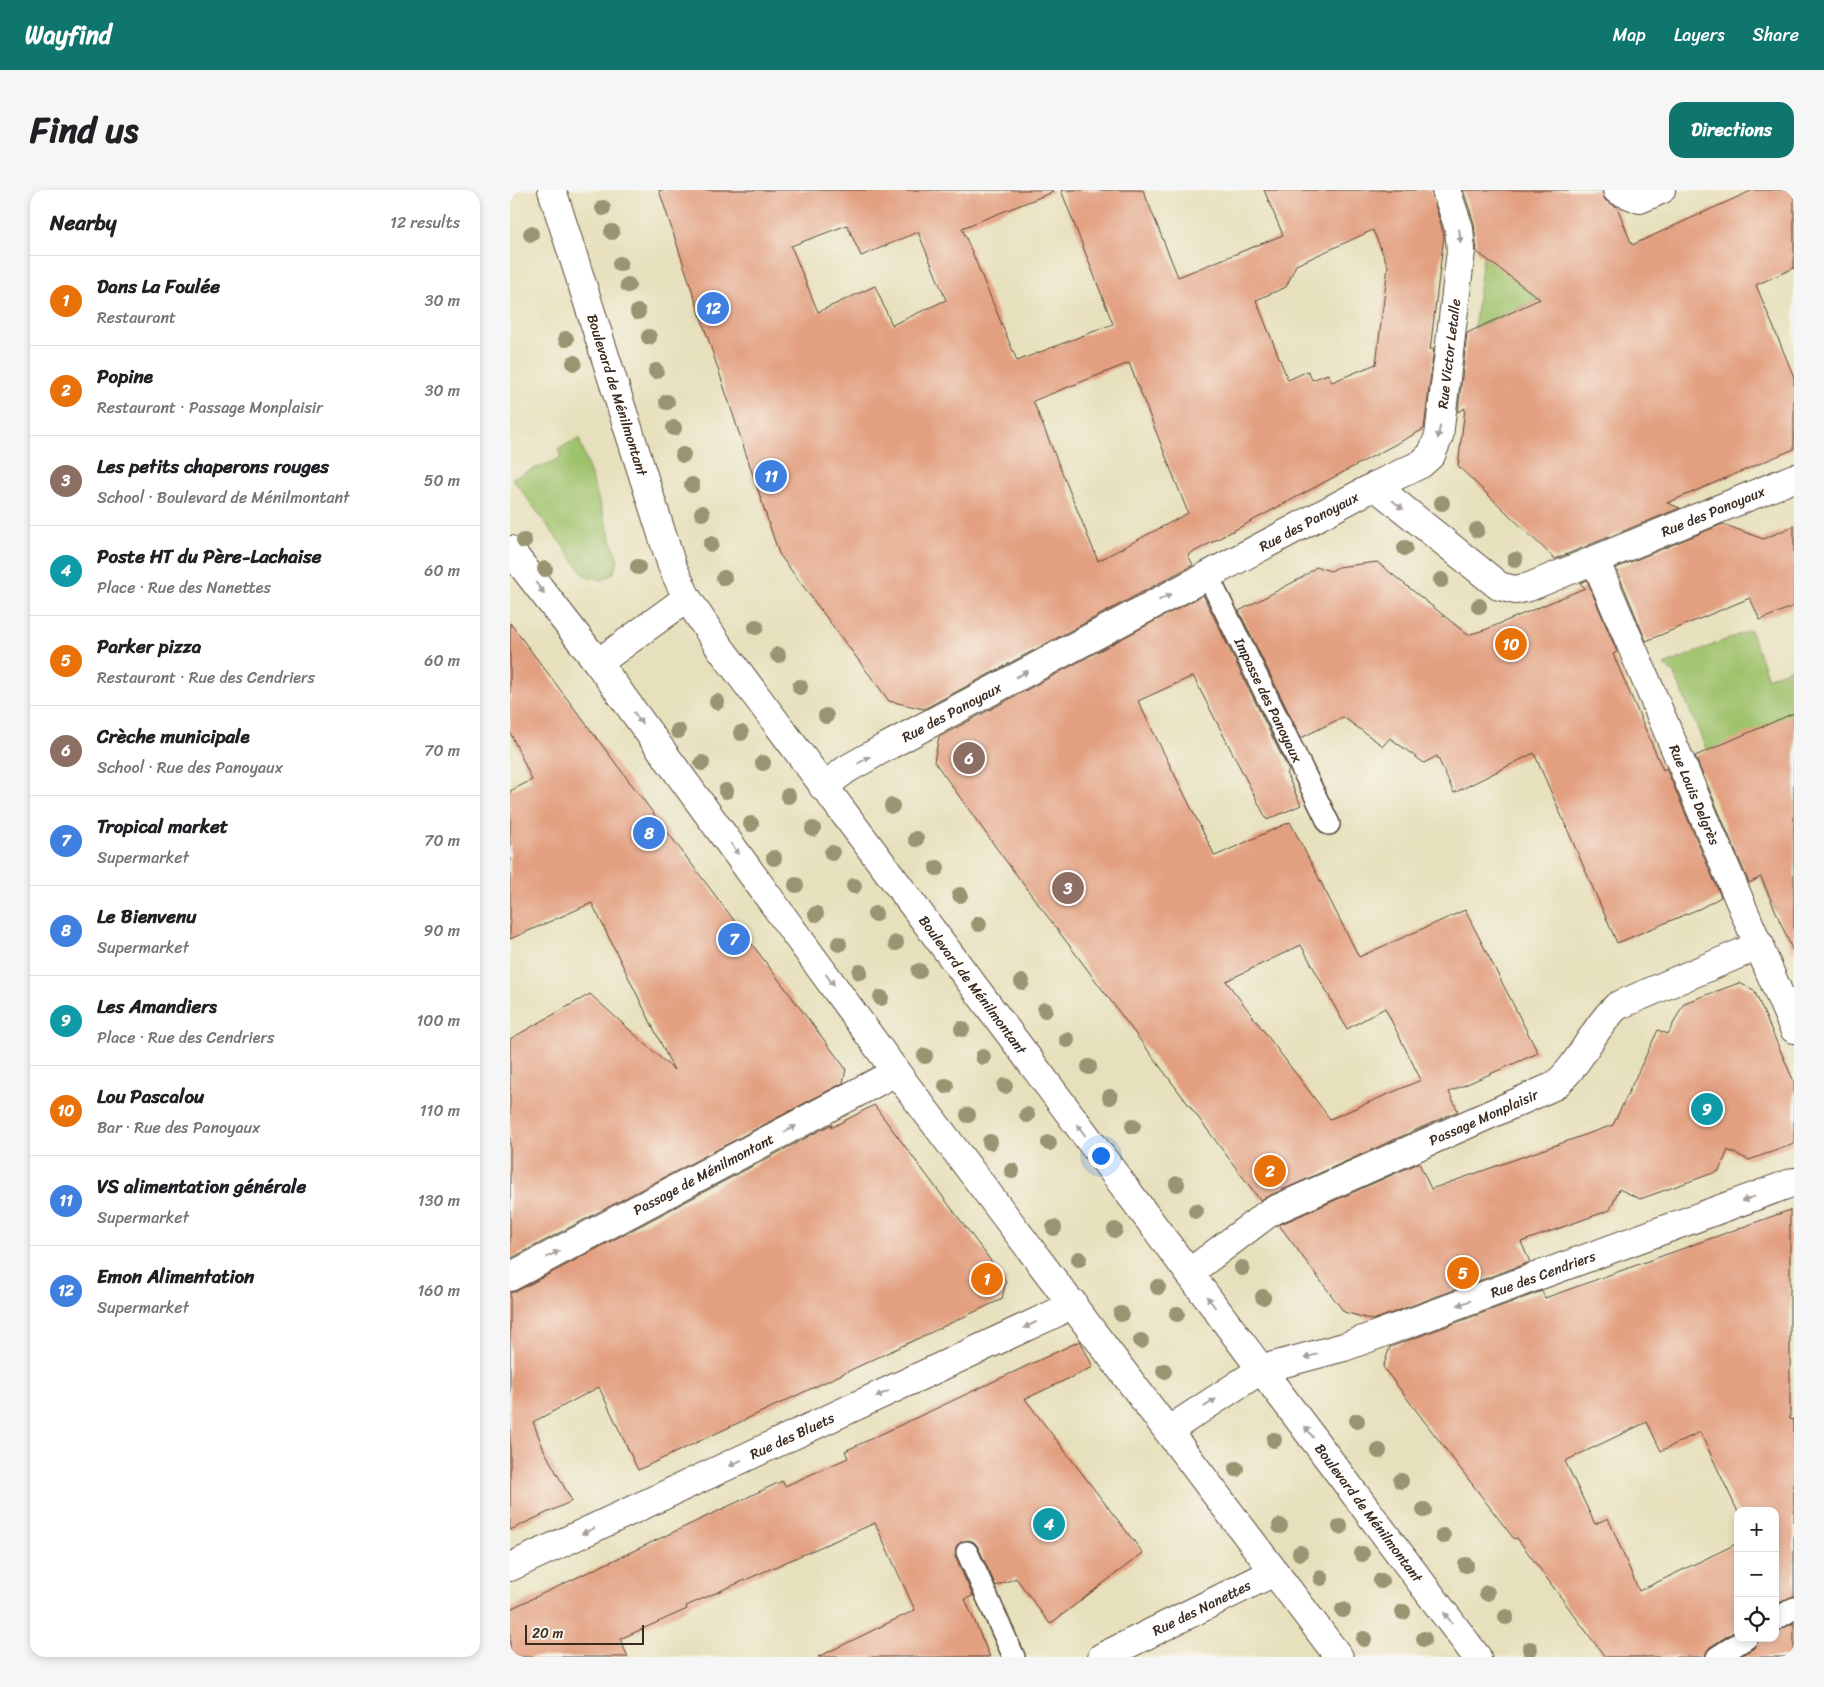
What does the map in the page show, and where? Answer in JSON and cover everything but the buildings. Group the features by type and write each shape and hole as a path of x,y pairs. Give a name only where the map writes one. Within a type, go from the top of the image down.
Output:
{"street":[{"name":"Boulevard de Ménilmontant","path":"552,190 672,566 687,598 718,645 823,787 1477,1657"},
{"name":"Rue Victor Letalle","path":"1375,486 1420,464 1431,455 1439,436 1461,251 1459,228 1446,190"},
{"path":"1617,190 1640,199 1661,190"},
{"name":"Rue des Panoyaux","path":"823,787 847,769 886,747 1375,486 1499,586 1515,590 1529,588 1794,478"},
{"path":"510,550 598,663 896,1072 1073,1303 1339,1657"},
{"name":"Rue Louis Delgrès","path":"1595,560 1760,945 1794,1029"},
{"path":"598,663 687,598"},
{"name":"Passage Monplaisir","path":"1189,1274 1270,1212 1554,1086 1567,1075 1606,1016 1617,1006 1760,945"},
{"name":"Passage de Ménilmontant","path":"510,1277 896,1072"},
{"name":"Rue des Cendriers","path":"1262,1369 1344,1347 1794,1182"},
{"name":"Rue des Bluets","path":"510,1567 1034,1323 1073,1303"},
{"path":"1169,1430 1262,1369"},
{"name":"Rue des Nanettes","path":"1102,1657 1274,1572"}],"lane":[{"name":"Impasse des Panoyaux","path":"1207,574 1329,824"},
{"path":"967,1552 1014,1657"},
{"path":"1779,1617 1794,1608"},
{"path":"1717,1657 1741,1642"}],"green space":[{"path":"1483,257 1616,263 1474,329"},
{"path":"579,438 618,561 613,574 602,580 585,576 512,478 561,458 558,449"},
{"path":"1750,630 1768,678 1794,667 1794,903 1775,911 1674,673 1664,665"}],"place":[{"name":"Emon Alimentation","path":"713,308"},
{"name":"VS alimentation générale","path":"771,476"},
{"name":"Lou Pascalou","path":"1511,644"},
{"name":"Crèche municipale","path":"969,758"},
{"name":"Le Bienvenu","path":"649,833"},
{"name":"Les petits chaperons rouges","path":"1068,888"},
{"name":"Tropical market","path":"734,939"},
{"name":"Les Amandiers","path":"1707,1109"},
{"name":"Popine","path":"1270,1171"},
{"name":"Parker pizza","path":"1463,1273"},
{"name":"Dans La Foulée","path":"987,1279"},
{"name":"Poste HT du Père-Lachaise","path":"1049,1524"}]}
